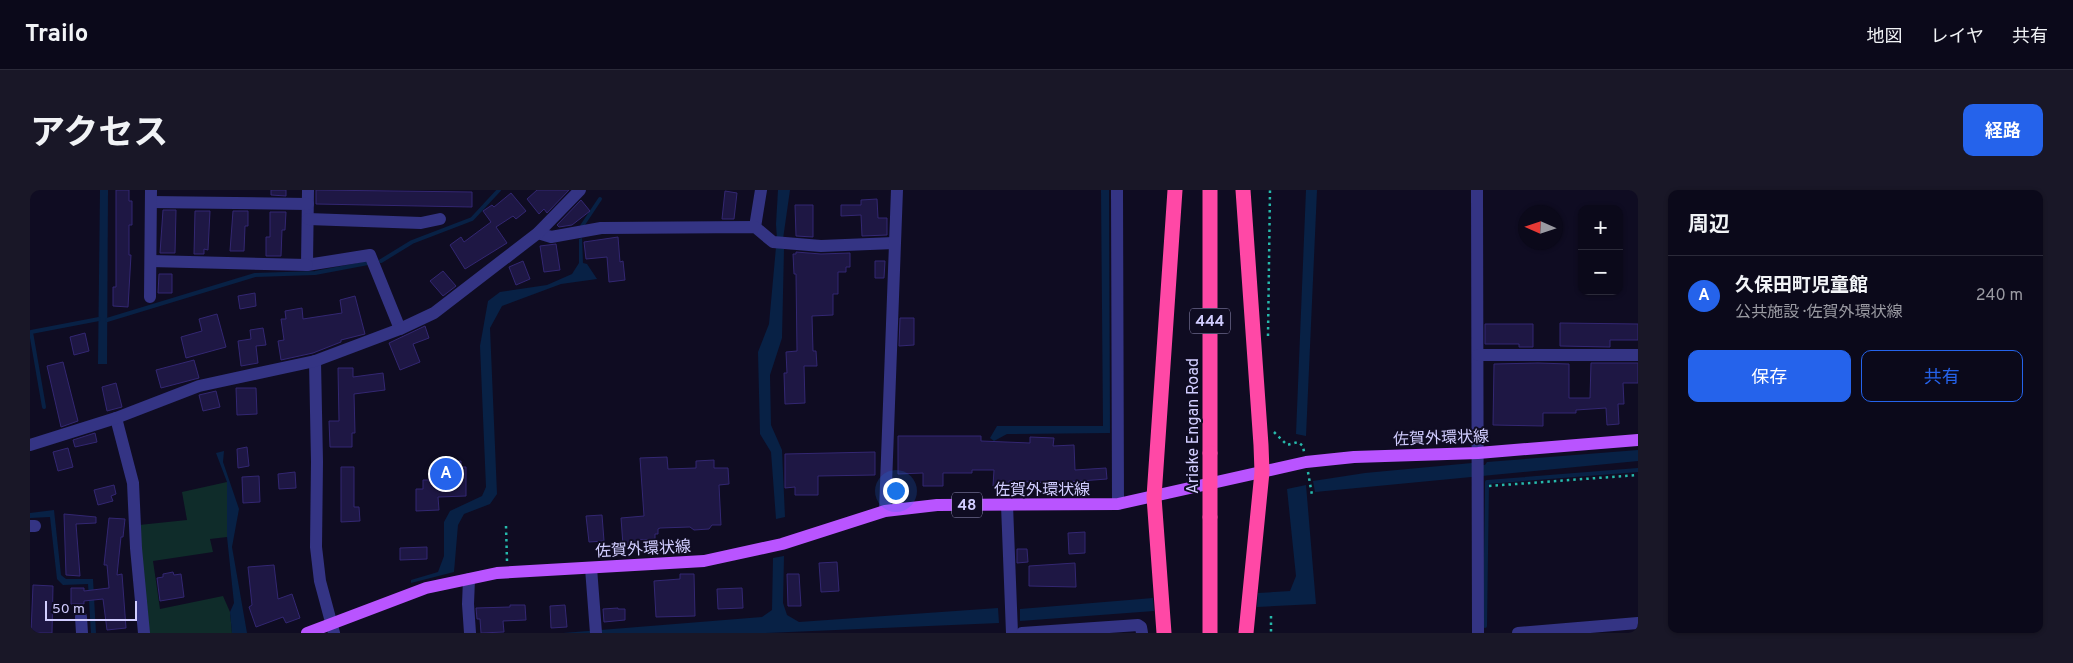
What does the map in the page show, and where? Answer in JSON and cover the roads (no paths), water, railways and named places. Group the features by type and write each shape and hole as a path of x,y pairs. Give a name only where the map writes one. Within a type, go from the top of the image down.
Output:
{"highway":[{"path":"1164,633 1154,497 1175,190"},
{"name":"Ariake Engan Road","path":"1210,190 1210,633"},
{"path":"1243,190 1262,472 1246,633"}],"main road":[{"name":"佐賀外環状線","path":"307,633 333,628 426,588 507,573 704,561 782,544 885,511 938,505 1118,504 1306,462 1354,457 1478,456 1638,440"}],"street":[{"path":"307,265 308,190"},
{"path":"30,445 116,418 199,386 315,361 400,329 434,313 538,232 580,190"},
{"path":"755,227 761,190"},
{"path":"885,511 897,190"},
{"path":"1117,190 1118,504"},
{"path":"1477,190 1478,633"},
{"path":"150,297 151,196 308,204"},
{"path":"308,220 422,223 440,219"},
{"path":"538,232 551,237 601,228 755,227 773,242 821,246 894,244"},
{"path":"151,261 307,265 370,255 400,329"},
{"path":"1478,355 1638,354"},
{"path":"315,361 316,547 320,581 333,628"},
{"path":"116,418 132,483 144,633"},
{"path":"1007,505 1012,633"},
{"path":"591,568 596,630"},
{"path":"470,579 468,604 470,633"},
{"path":"81,617 82,633"},
{"path":"1518,633 1638,623"},
{"path":"1022,633 1138,626 1142,633"}],"water":[{"path":"100,190 108,190 107,364 98,364"},
{"path":"778,190 790,190 783,239 777,239"},
{"path":"1101,190 1109,190 1110,433 1007,434 994,441 990,438 997,426 1103,426"},
{"path":"1306,190 1317,190 1306,436 1296,434"},
{"path":"582,238 583,263 587,264 597,279 561,284 502,306 490,328 497,494 490,504 464,514 458,525 454,572 411,583 411,580 438,572 444,556 444,522 450,511 482,496 486,487 480,346 488,301 500,292 547,285 572,274 579,263 579,239"},
{"path":"776,247 784,249 782,338 770,375 771,425 782,450 785,517 776,519 771,452 760,434 758,352 769,324"},
{"path":"1638,450 1638,461 1315,492 1313,481 1365,473 1472,463 1474,465 1485,465 1487,462"},
{"path":"224,451 223,462 239,509 232,547 247,633 232,633 230,612 234,603 227,537 227,482 216,453"},
{"path":"1306,485 1316,604 1257,607 1258,593 1290,591 1296,576 1287,489"},
{"path":"54,510 61,575 66,579 93,579 96,633 91,633 88,584 63,585 57,579 50,517 30,518 30,513"},
{"path":"784,556 783,603 787,615 799,622 998,608 999,623 766,633 563,633 762,617 772,610 773,558"},
{"path":"1153,598 1154,611 1020,621 1020,609"}],"waterway":[{"path":"381,261 412,242 472,219 499,190"},
{"path":"582,226 600,199"},
{"path":"107,320 255,275 315,273 368,263"},
{"path":"44,407 31,332 99,319"},
{"path":"1485,626 1487,482 1638,470"}],"place":[{"name":"久保田町児童館","path":"446,474"}]}
